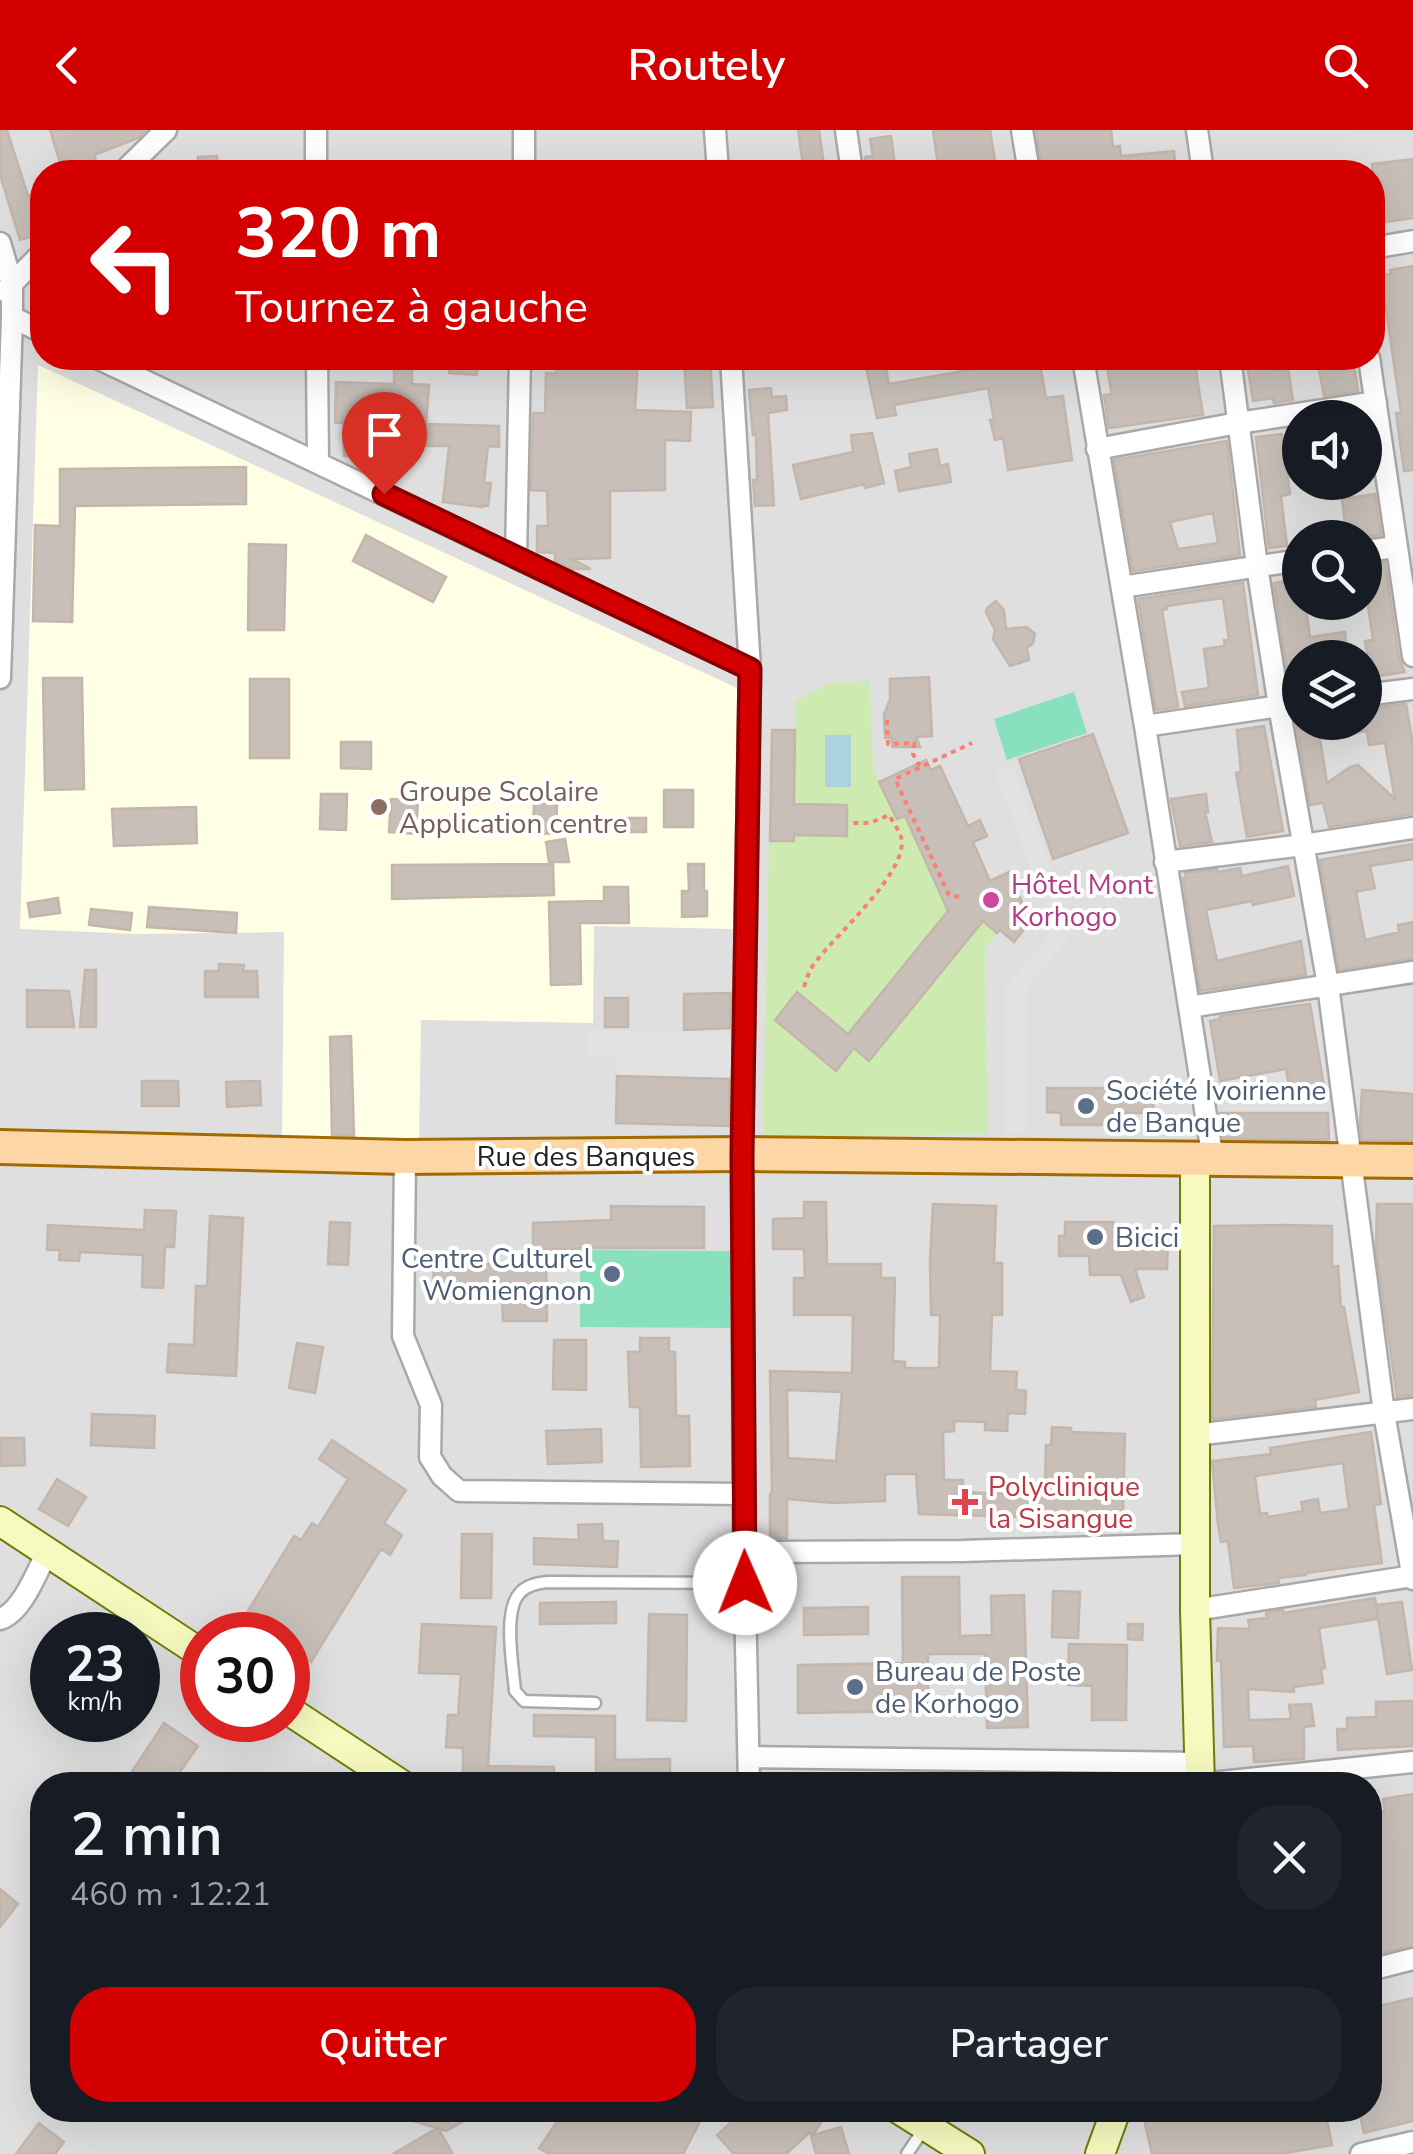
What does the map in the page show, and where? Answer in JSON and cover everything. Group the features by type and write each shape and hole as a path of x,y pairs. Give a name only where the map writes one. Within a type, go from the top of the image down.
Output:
{"main road":[{"name":"Rue des Banques","path":"0,1147 404,1157 742,1154 1413,1161"}],"street":[{"path":"135,160 166,130"},
{"path":"316,130 316,160"},
{"path":"524,130 524,160"},
{"path":"715,130 717,160"},
{"path":"846,130 850,160"},
{"path":"1022,130 1027,160"},
{"path":"1196,130 1201,160"},
{"path":"1385,246 1413,241"},
{"path":"0,243 12,318 0,678"},
{"path":"6,290 30,265"},
{"path":"12,318 30,326"},
{"path":"122,370 750,669"},
{"path":"317,370 318,462"},
{"path":"516,557 520,370"},
{"path":"732,370 750,669 742,1154 749,1772"},
{"path":"1084,370 1190,1007 1204,1160 1195,1435 1200,1772"},
{"path":"1231,370 1257,566 1282,674"},
{"path":"1372,370 1376,400"},
{"path":"1097,449 1282,416"},
{"path":"1382,446 1413,656"},
{"path":"1382,549 1396,547"},
{"path":"1122,586 1282,563"},
{"path":"1382,693 1413,689"},
{"path":"1145,726 1282,705"},
{"path":"1195,1610 1413,1577 1384,1413 1328,985 1304,845 1293,740"},
{"path":"1165,862 1413,828"},
{"path":"1190,1007 1413,972"},
{"path":"404,1157 403,1336 431,1405 430,1457 442,1476 459,1491 744,1494"},
{"path":"1195,1435 1413,1409"},
{"path":"0,1522 180,1640"},
{"path":"744,1552 962,1552 1196,1544"},
{"path":"0,1618 8,1616 27,1592 47,1552"},
{"path":"310,1724 382,1772"},
{"path":"750,1758 1082,1772"},
{"path":"1271,1772 1413,1762"},
{"path":"1382,1967 1413,1959"},
{"path":"920,2122 970,2154"},
{"path":"1100,2154 1112,2122"},
{"path":"1361,2154 1413,2142"}],"lane":[{"path":"595,1703 524,1702 515,1691 510,1630 514,1601 521,1590 548,1582 745,1583"},
{"path":"907,2154 926,2126"}],"path":[{"path":"887,720 888,744 914,743 920,767"},
{"path":"959,898 949,895 895,779 972,743"},
{"path":"804,987 819,957 874,896 899,855 902,839 890,816 870,823 849,822"}],"shaded area":[{"path":"0,130 1413,130 1413,2154 0,2154"},
{"name":"Groupe Scolaire Application centre","path":"38,370 49,370 737,688 733,929 594,926 593,1023 421,1020 419,1145 282,1142 284,932 138,934 20,929"},
{"path":"1012,765 1074,931 1026,989 1026,1134 1005,1134 1005,989 1054,929 995,772"},
{"path":"588,1029 733,1033 731,1079 617,1076 617,1058 588,1057"}],"green space":[{"path":"870,681 873,768 897,819 905,816 962,894 849,1034 798,992 775,1020 836,1070 854,1048 869,1060 983,921 997,933 987,946 985,958 988,1134 763,1137 769,841 794,841 795,701 833,682"},
{"path":"1074,692 1087,733 1007,760 994,719"},
{"path":"580,1250 730,1251 730,1328 580,1327"}],"water":[{"path":"825,735 851,735 851,787 825,787"}],"building":[{"path":"0,130 7,130 30,195 30,237 20,240 0,175"},
{"path":"50,130 146,130 138,138 94,155 96,160 59,160"},
{"path":"798,130 819,130 823,160 802,160"},
{"path":"933,130 990,130 995,160 937,160"},
{"path":"1036,130 1111,130 1113,147 1120,146 1121,156 1174,151 1175,160 1040,160"},
{"path":"891,136 894,160 865,160 873,156 870,139"},
{"path":"217,156 217,160 198,160"},
{"path":"1413,159 1413,218 1385,222 1385,162"},
{"path":"1413,266 1413,470 1404,471 1396,413 1401,413 1385,302 1385,275 1391,274 1390,270"},
{"path":"394,370 412,370 412,384 429,385 426,424 499,426 499,447 488,446 484,483 491,483 488,506 443,502 449,446 376,446 376,457 344,456 344,423 335,423 336,382 394,384"},
{"path":"449,370 477,370 477,375"},
{"path":"637,370 635,410 691,412 690,441 665,440 665,490 610,491 610,558 572,559 591,569 572,569 555,561 555,553 537,552 537,526 548,526 547,491 531,490 533,413 545,413 546,373"},
{"path":"685,370 711,370 713,407 687,408"},
{"path":"867,370 886,370 889,384 969,370 1041,370 1046,398 1063,396 1072,460 1008,470 1003,438 995,440 990,420 994,420 988,388 894,405 896,415 877,418"},
{"path":"1107,370 1196,370 1203,415 1109,428 1104,395 1112,394"},
{"path":"1248,370 1288,370 1293,400 1274,403 1273,398 1253,401"},
{"path":"1319,370 1355,370 1358,391 1324,396"},
{"path":"771,388 772,397 786,396 787,410 768,413 774,505 755,506 756,434 753,435 749,390"},
{"path":"872,433 884,483 801,499 793,465 853,452 851,435"},
{"path":"1282,434 1282,547 1269,548 1256,437"},
{"path":"1227,441 1240,555 1133,571 1114,460","holes":["1213,513 1218,543 1178,549 1170,522"]},
{"path":"937,449 940,466 948,464 951,482 899,491 895,471 911,467 909,454"},
{"path":"246,467 246,504 75,506 72,622 33,621 35,525 60,526 60,469"},
{"path":"1342,500 1376,500 1379,520 1345,520"},
{"path":"366,535 446,577 433,602 353,561"},
{"path":"249,544 286,545 284,630 248,630"},
{"path":"1385,562 1399,658 1405,672 1382,675 1382,640 1373,640 1370,620 1382,620"},
{"path":"1282,582 1282,620 1308,620 1310,637 1345,632 1346,640 1283,640 1274,583"},
{"path":"1243,583 1258,695 1185,706 1182,692 1209,688 1204,649 1225,646 1224,640 1229,640 1223,598 1167,606 1162,610 1178,707 1156,710 1138,599"},
{"path":"996,601 1004,610 1006,629 1027,627 1035,634 1027,648 1029,660 1010,666 993,639 995,630 986,612"},
{"path":"929,677 932,736 916,737 920,747 892,747 892,738 885,738 884,715 890,699 890,679"},
{"path":"43,678 82,678 84,789 45,790"},
{"path":"250,679 289,679 289,758 250,758"},
{"path":"1406,704 1413,745 1413,814 1329,827 1323,803 1310,805 1299,740 1320,740 1327,783 1358,765 1395,799 1385,743 1369,745 1368,740 1382,740 1382,707"},
{"path":"1264,726 1283,831 1247,837 1236,773 1241,772 1237,730"},
{"path":"772,730 795,730 794,804 847,805 847,836 794,835 794,841 770,841"},
{"path":"1093,734 1128,833 1053,859 1019,759"},
{"path":"341,742 371,742 371,769 341,768"},
{"path":"926,760 931,770 940,766 968,826 980,820 987,836 973,842 990,881 1009,872 1022,902 1011,915 1026,927 1014,942 983,921 869,1061 854,1048 836,1071 775,1020 797,992 848,1034 948,911 905,816 897,819 879,782"},
{"path":"664,790 693,790 693,827 664,827"},
{"path":"321,794 347,794 346,830 320,829"},
{"path":"1206,794 1205,812 1212,842 1180,846 1171,799"},
{"path":"391,799 418,801 416,834 389,832"},
{"path":"534,803 557,804 556,834 533,833"},
{"path":"196,807 197,843 114,846 112,809"},
{"path":"623,818 646,818 646,832 623,832"},
{"path":"565,839 569,862 549,862 546,842"},
{"path":"1413,844 1413,859 1370,866 1375,888 1356,892 1365,940 1399,932 1398,925 1413,922 1413,959 1339,970 1320,860"},
{"path":"553,864 554,895 392,899 392,865"},
{"path":"688,864 704,864 707,916 682,917 682,891 689,891"},
{"path":"1288,866 1294,896 1206,910 1217,961 1301,941 1306,975 1200,991 1185,873 1240,868 1242,876"},
{"path":"604,887 628,887 629,923 580,923 581,984 551,985 549,902 604,901"},
{"path":"58,898 60,913 30,917 28,903"},
{"path":"149,907 237,913 236,933 147,927"},
{"path":"91,909 132,913 130,930 89,925"},
{"path":"219,964 244,965 243,971 257,971 258,997 205,997 205,971 219,971"},
{"path":"85,970 96,970 96,1027 80,1027"},
{"path":"27,990 69,991 74,1027 27,1027"},
{"path":"731,993 730,1028 684,1030 684,994"},
{"path":"605,998 628,998 628,1027 605,1027"},
{"path":"1310,1004 1324,1086 1290,1091 1286,1069 1220,1081 1210,1021 1220,1016"},
{"path":"351,1036 354,1136 332,1135 330,1037"},
{"path":"617,1076 729,1079 729,1126 616,1123"},
{"path":"142,1081 178,1081 179,1106 142,1106"},
{"path":"260,1081 261,1105 227,1107 226,1082"},
{"path":"1047,1088 1154,1088 1153,1113 1108,1113 1108,1125 1061,1125 1061,1113 1047,1112"},
{"path":"1362,1090 1413,1094 1413,1141 1362,1140"},
{"path":"1220,1113 1328,1113 1329,1140 1224,1139"},
{"path":"804,1202 826,1202 827,1264 881,1264 881,1278 895,1278 893,1361 905,1362 905,1368 939,1368 940,1315 931,1315 933,1204 996,1206 994,1263 1002,1263 1002,1315 992,1315 990,1371 1017,1372 1016,1390 1026,1391 1025,1414 1008,1413 1007,1431 985,1430 985,1422 954,1421 954,1431 943,1432 944,1480 963,1480 963,1492 1026,1495 1026,1482 1045,1482 1046,1445 1051,1445 1052,1427 1071,1428 1071,1432 1125,1434 1123,1514 1065,1513 1065,1518 919,1514 916,1474 885,1474 885,1501 833,1503 787,1499 787,1538 770,1538 770,1371 852,1373 853,1315 794,1315 794,1278 805,1278 804,1249 773,1249 773,1219 804,1218","holes":["787,1390 842,1392 836,1461 788,1458"]},
{"path":"1377,1204 1413,1204 1413,1395 1397,1397 1376,1250"},
{"path":"611,1206 704,1207 704,1248 533,1250 533,1223 611,1220"},
{"path":"145,1210 176,1211 174,1247 165,1247 163,1288 142,1287 143,1255 80,1252 79,1261 59,1260 60,1250 47,1250 48,1225 144,1230"},
{"path":"210,1216 243,1218 236,1376 167,1372 169,1344 194,1345 196,1286 207,1286"},
{"path":"330,1222 350,1223 348,1265 328,1264"},
{"path":"1065,1222 1113,1222 1114,1245 1168,1246 1167,1269 1135,1269 1144,1297 1131,1302 1121,1275 1090,1275 1089,1256 1059,1256 1059,1236 1065,1236"},
{"path":"1214,1226 1332,1226 1332,1267 1338,1266 1341,1307 1359,1392 1315,1400 1316,1407 1212,1419"},
{"path":"546,1253 547,1321 503,1321 502,1297 433,1294 434,1259 517,1264 517,1254"},
{"path":"640,1338 669,1338 669,1352 675,1352 676,1416 689,1416 690,1466 641,1467 640,1407 630,1407 628,1352 640,1352"},
{"path":"554,1340 586,1340 586,1390 553,1389"},
{"path":"297,1343 323,1347 315,1393 289,1388"},
{"path":"92,1414 155,1416 154,1448 91,1445"},
{"path":"601,1429 602,1462 548,1464 546,1431"},
{"path":"1371,1432 1381,1504 1374,1505 1382,1563 1234,1588 1228,1541 1221,1542 1212,1461 1271,1454 1270,1448","holes":["1343,1463 1349,1509 1320,1513 1318,1499 1301,1502 1303,1511 1268,1517 1267,1513 1260,1514 1255,1476"]},
{"path":"0,1438 24,1438 25,1465 0,1466"},
{"path":"332,1440 406,1490 384,1523 402,1535 390,1555 381,1549 311,1662 310,1612 247,1612 294,1536 301,1540 312,1523 318,1527 348,1479 319,1459"},
{"path":"57,1479 86,1497 68,1526 39,1509"},
{"path":"602,1524 603,1541 618,1541 617,1567 534,1564 534,1538 579,1540 578,1525"},
{"path":"462,1534 492,1534 491,1598 461,1598"},
{"path":"902,1577 959,1577 960,1636 992,1635 991,1596 1024,1595 1028,1727 987,1728 985,1654 928,1654 928,1711 798,1713 798,1665 903,1663"},
{"path":"1053,1591 1080,1592 1078,1638 1052,1637"},
{"path":"1375,1598 1378,1619 1319,1628 1325,1668 1321,1669 1323,1683 1294,1687 1294,1692 1248,1689 1249,1720 1291,1719 1289,1705 1311,1704 1314,1726 1304,1727 1304,1759 1254,1762 1253,1746 1224,1747 1218,1628 1250,1629 1248,1620 1267,1618 1266,1613"},
{"path":"616,1602 616,1623 540,1624 540,1603"},
{"path":"1402,1602 1412,1670 1387,1674 1376,1605"},
{"path":"868,1607 868,1634 804,1635 804,1608"},
{"path":"649,1614 687,1615 686,1721 647,1720"},
{"path":"422,1624 496,1627 488,1766 554,1767 554,1772 463,1772 463,1748 446,1747 448,1715 458,1715 461,1674 419,1673"},
{"path":"1128,1624 1143,1624 1142,1640 1128,1639"},
{"path":"1069,1644 1127,1645 1126,1720 1092,1720 1092,1686 1068,1685"},
{"path":"1413,1701 1413,1746 1338,1750 1337,1729 1347,1729 1347,1718 1376,1717 1376,1702"},
{"path":"534,1715 615,1716 615,1760 670,1759 670,1772 596,1772 596,1737 534,1736"},
{"path":"164,1723 180,1734 180,1742 198,1746 180,1772 132,1772 151,1742 160,1742"},
{"path":"1413,1794 1413,1946 1382,1953 1385,1811 1383,1799"},
{"path":"0,1889 18,1904 0,1927"},
{"path":"1413,1998 1413,2121 1364,2133 1362,2122 1382,2122 1382,2005"},
{"path":"417,2122 462,2122 446,2131 438,2128 453,2154 393,2154 437,2128"},
{"path":"557,2122 700,2122 683,2154 549,2154 539,2148"},
{"path":"732,2122 821,2122 813,2135 841,2127 849,2154 816,2154 810,2132 786,2154 734,2154 717,2135"},
{"path":"1145,2122 1327,2122 1332,2145 1281,2154 1152,2154"},
{"path":"39,2123 64,2142 55,2154 16,2154"}],"place":[{"name":"Groupe Scolaire Application centre","path":"379,807"},
{"name":"Hôtel Mont Korhogo","path":"991,900"},
{"name":"Société Ivoirienne de Banque","path":"1086,1106"},
{"name":"Bicici","path":"1095,1237"},
{"name":"Centre Culturel Womiengnon","path":"612,1274"},
{"name":"Polyclinique la Sisangue","path":"965,1502"},
{"name":"Bureau de Poste de Korhogo","path":"855,1687"}],"route":[{"path":"384,494 750,669 742,1154 745,1583"}]}
